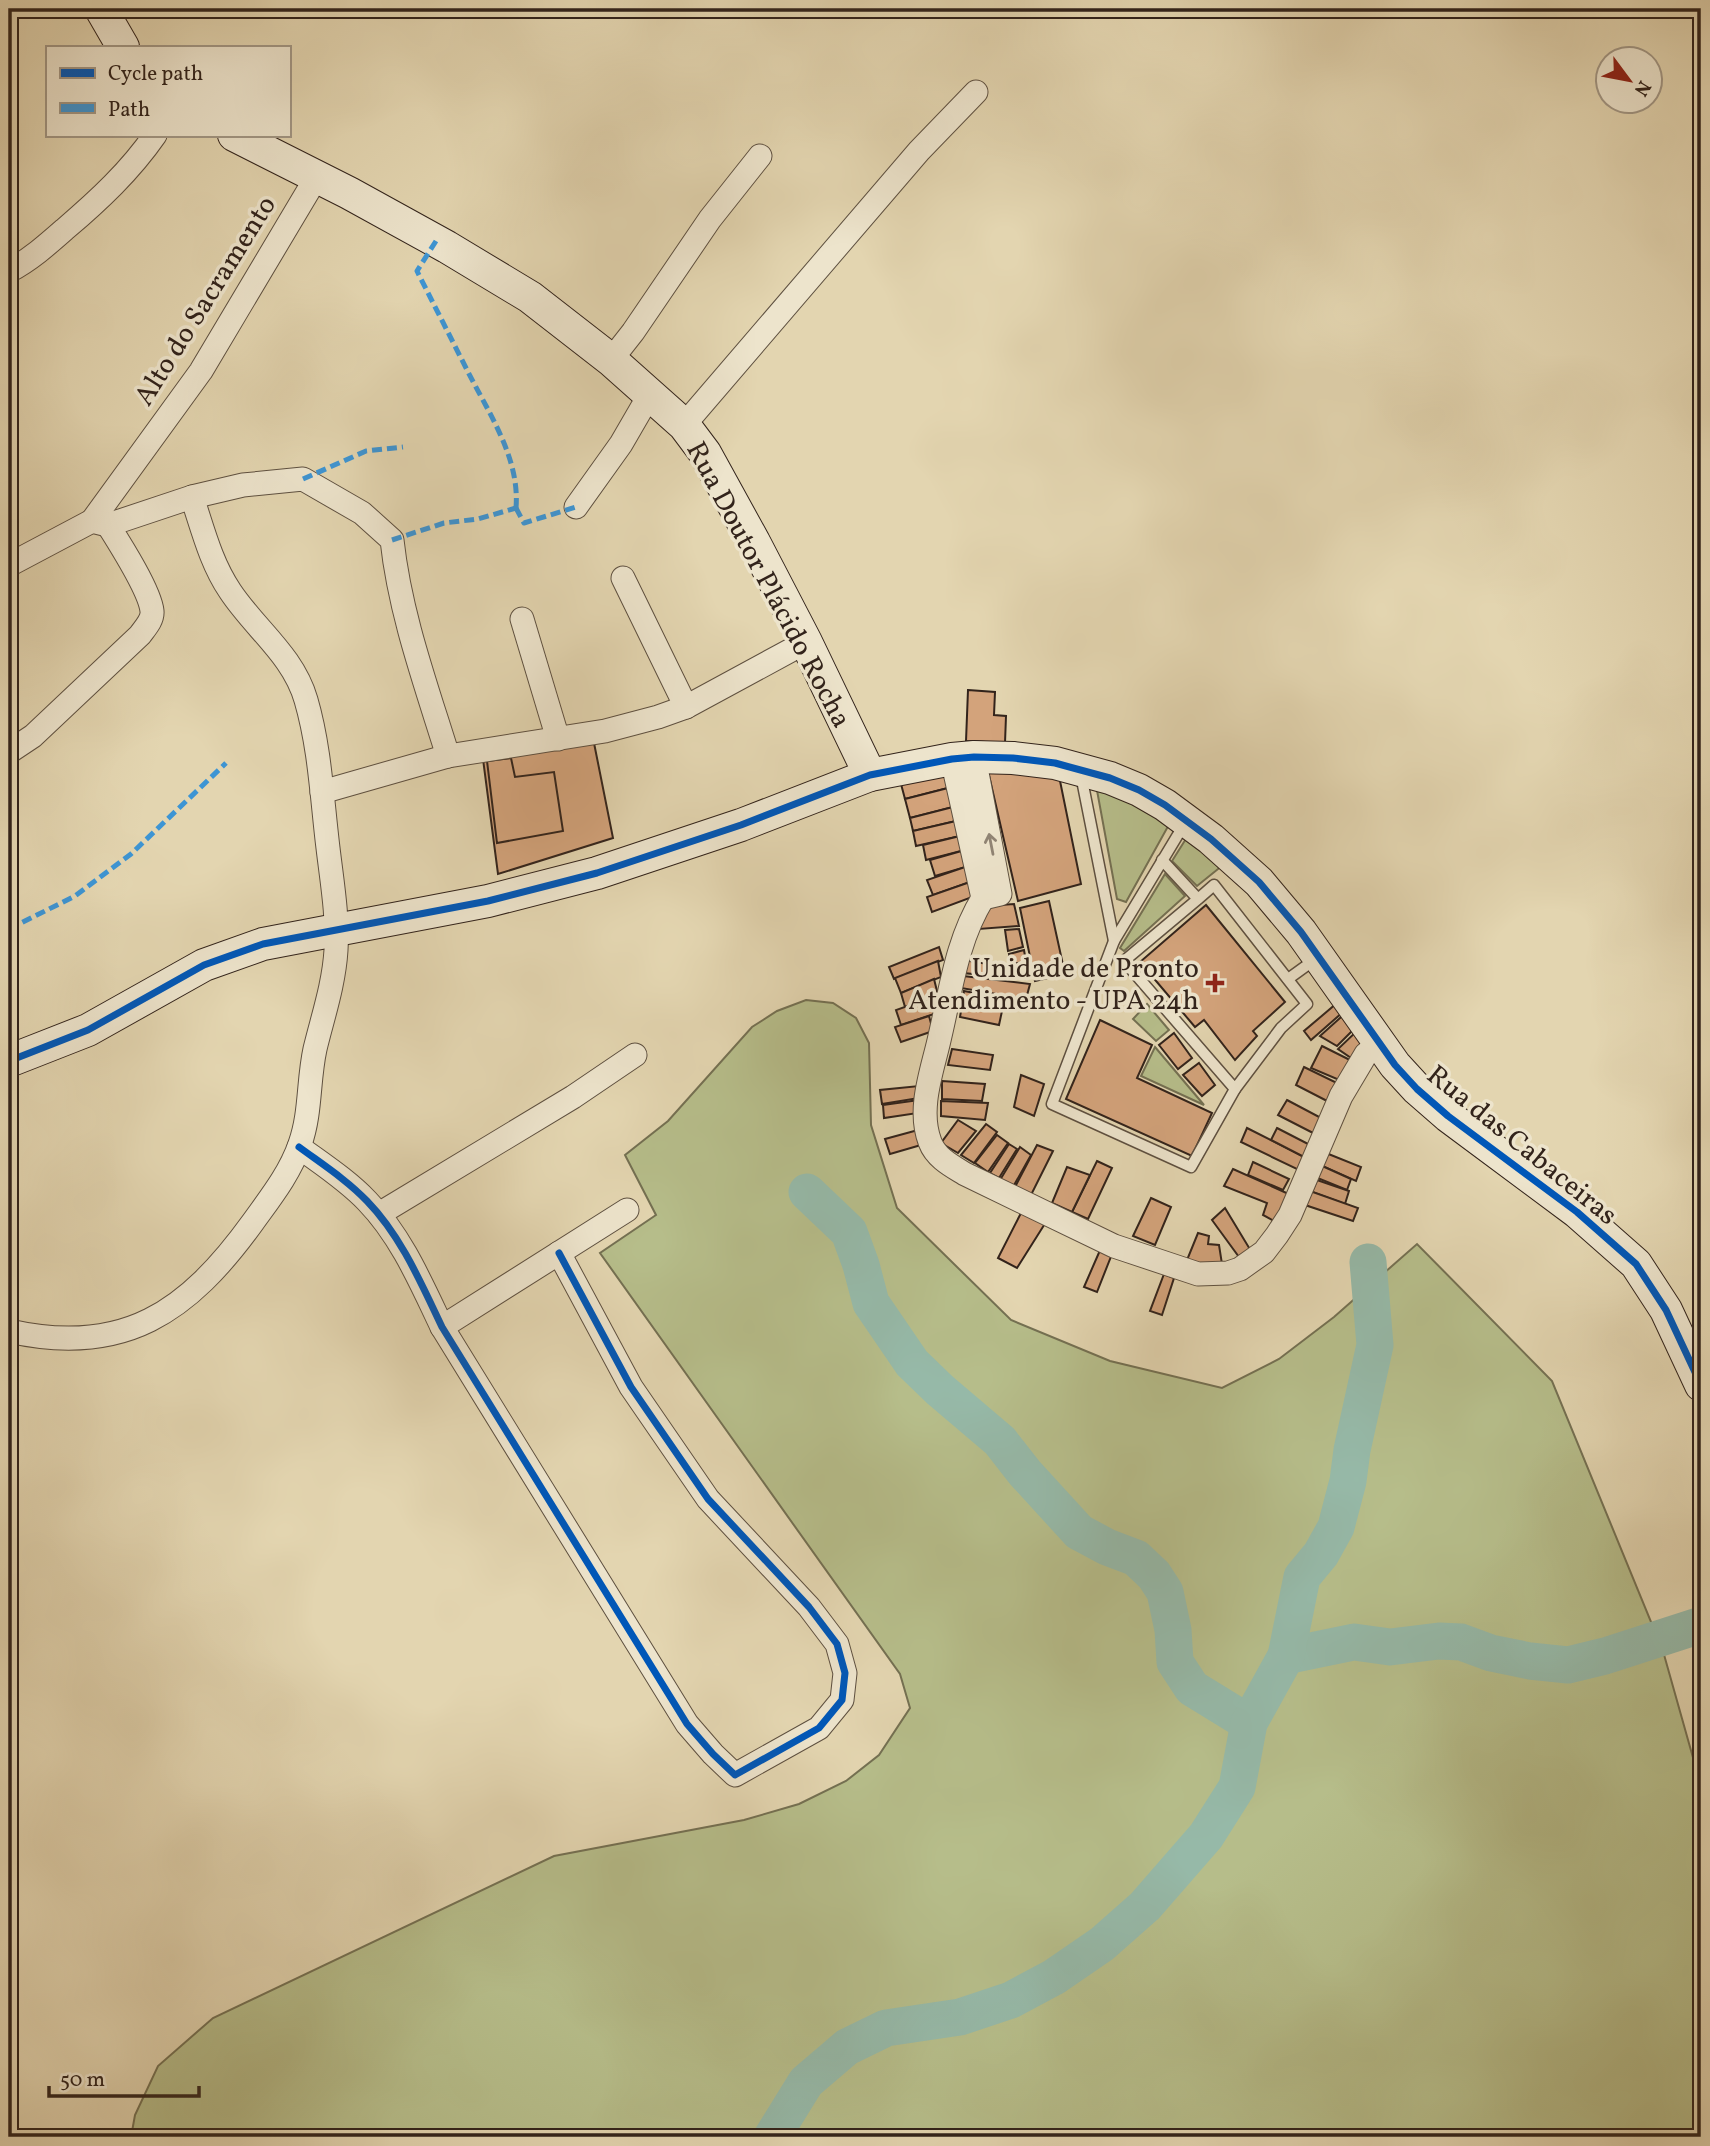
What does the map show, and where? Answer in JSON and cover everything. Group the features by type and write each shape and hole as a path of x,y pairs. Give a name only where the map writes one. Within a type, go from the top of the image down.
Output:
{"street":[{"path":"101,9 122,46"},
{"path":"684,425 919,151 976,92"},
{"path":"9,271 48,244 110,189 129,170 154,136"},
{"name":"Rua Doutor Plácido Rocha","path":"236,136 447,247 530,297 611,360 684,425 719,476 806,642 870,775"},
{"path":"611,360 710,219 760,156"},
{"name":"Alto do Sacramento","path":"100,523 124,475 201,371 316,178"},
{"path":"576,507 621,444 650,394"},
{"path":"9,565 100,523 243,485 303,479 362,513 392,540 396,575 448,756"},
{"path":"9,1331 53,1338 100,1336 125,1332 180,1304 232,1252 281,1183 299,1147 309,1112 315,1050 334,975 337,930 317,751 302,688 288,660 244,611 220,575 192,497"},
{"path":"9,752 33,736 140,635 151,620 152,610 134,568 100,523"},
{"path":"9,551 48,545"},
{"path":"623,578 686,707"},
{"path":"522,620 558,739"},
{"path":"322,792 448,756 633,725 686,707 806,642"},
{"path":"963,758 983,898 968,926 960,949 926,1096 930,1143 946,1162 974,1179 1114,1246 1182,1270 1215,1275 1240,1269 1264,1252 1290,1215 1341,1096 1366,1054 1379,1043"},
{"name":"Rua das Cabaceiras","path":"9,1061 88,1030 214,961 263,944 488,901 597,873 741,825 870,775 963,758 1035,760 1080,769 1139,790 1211,839 1259,882 1282,908 1379,1043 1417,1089 1448,1116 1577,1212 1636,1264 1666,1310 1701,1385"},
{"path":"379,1214 573,1097 635,1055"},
{"path":"299,1147 353,1187 379,1214 412,1264 442,1327 687,1724 735,1775 819,1728 842,1700 845,1673 837,1644 809,1607 708,1499 631,1387 559,1253"},
{"path":"442,1327 627,1210"}],"lane":[{"path":"1080,769 1114,941"},
{"path":"1186,820 1114,941 1052,1104 1191,1167 1235,1089 1281,1028 1307,1004 1214,885 1124,961 1235,1089"},
{"path":"1162,860 1198,899"},
{"path":"1287,979 1319,957"}],"green space":[{"path":"1096,785 1171,821 1126,902 1117,899"},
{"path":"1189,834 1223,865 1197,886 1172,861"},
{"path":"1165,874 1185,896 1124,951 1120,948"},
{"path":"806,1000 833,1003 856,1018 869,1043 871,1125 897,1208 1011,1320 1110,1361 1222,1388 1279,1359 1334,1317 1417,1244 1552,1381 1663,1651 1701,1786 1701,2137 131,2137 135,2115 158,2066 213,2018 554,1856 744,1820 799,1804 846,1781 879,1755 910,1708 900,1674 600,1253 656,1215 625,1155 668,1121 752,1027 777,1011"},
{"path":"1147,1004 1169,1030 1156,1041 1133,1019"},
{"path":"1155,1047 1204,1105 1141,1076"}],"building":[{"path":"968,690 995,692 994,715 1006,716 1005,743 966,741"},
{"path":"594,743 613,838 498,874 483,759"},
{"path":"511,758 515,777 554,772 563,831 497,843 487,761"},
{"path":"988,771 1059,776 1081,884 1018,901"},
{"path":"945,773 948,788 905,799 901,784"},
{"path":"948,788 953,807 910,818 905,799"},
{"path":"953,807 956,821 913,831 910,818"},
{"path":"956,821 960,836 916,846 913,831"},
{"path":"960,836 965,850 926,860 923,845"},
{"path":"965,850 969,866 935,876 930,860"},
{"path":"965,867 970,882 933,895 927,880"},
{"path":"970,882 975,896 932,912 927,897"},
{"path":"1049,901 1065,974 1035,981 1020,908"},
{"path":"1014,904 1019,926 979,929 986,906"},
{"path":"1206,905 1285,1002 1253,1031 1257,1036 1235,1060 1204,1020 1195,1027 1140,962"},
{"path":"1019,929 1023,947 1008,951 1005,930"},
{"path":"939,947 943,960 894,979 889,967"},
{"path":"1024,950 1026,962 1011,964 1009,954"},
{"path":"964,960 1005,967 1004,977 963,973"},
{"path":"938,961 941,977 901,993 895,978"},
{"path":"963,976 1030,984 1026,999 961,988"},
{"path":"934,979 938,995 905,1007 901,993"},
{"path":"964,991 1006,999 1003,1009 962,1002"},
{"path":"933,997 937,1013 901,1025 896,1010"},
{"path":"1337,1003 1343,1012 1311,1040 1304,1031"},
{"path":"962,1005 1002,1011 999,1025 960,1017"},
{"path":"1350,1009 1359,1024 1337,1046 1320,1036"},
{"path":"929,1016 933,1031 901,1042 895,1027"},
{"path":"1100,1020 1152,1045 1137,1078 1212,1113 1192,1156 1066,1099"},
{"path":"1361,1027 1371,1043 1354,1060 1338,1049"},
{"path":"1174,1033 1192,1058 1178,1069 1159,1045"},
{"path":"1322,1046 1354,1062 1344,1082 1311,1068"},
{"path":"952,1049 993,1055 990,1070 948,1065"},
{"path":"1199,1063 1215,1085 1202,1096 1183,1075"},
{"path":"1304,1067 1339,1084 1331,1103 1296,1085"},
{"path":"1021,1075 1044,1084 1034,1116 1014,1107"},
{"path":"942,1081 985,1084 982,1101 942,1099"},
{"path":"919,1086 919,1098 882,1104 880,1090"},
{"path":"919,1100 918,1113 884,1118 883,1105"},
{"path":"1287,1100 1323,1119 1317,1135 1278,1115"},
{"path":"941,1101 988,1103 985,1120 941,1116"},
{"path":"958,1120 976,1131 958,1153 941,1143"},
{"path":"986,1124 997,1132 974,1163 961,1155"},
{"path":"1247,1128 1306,1158 1301,1171 1241,1142"},
{"path":"1277,1128 1312,1146 1306,1158 1271,1140"},
{"path":"918,1130 921,1145 890,1154 885,1139"},
{"path":"997,1135 1008,1143 988,1172 975,1163"},
{"path":"1009,1144 1017,1149 999,1178 990,1173"},
{"path":"1037,1145 1053,1151 1031,1195 1015,1187"},
{"path":"1020,1147 1031,1155 1013,1187 1000,1180"},
{"path":"1326,1153 1361,1167 1356,1181 1320,1165"},
{"path":"1097,1161 1112,1168 1088,1219 1072,1212"},
{"path":"1253,1162 1289,1179 1283,1190 1248,1175"},
{"path":"1320,1165 1351,1179 1347,1190 1315,1177"},
{"path":"1067,1167 1090,1175 1072,1212 1052,1203"},
{"path":"1233,1169 1291,1195 1276,1222 1263,1215 1267,1203 1224,1186"},
{"path":"1317,1180 1349,1191 1345,1204 1312,1192"},
{"path":"1310,1191 1358,1208 1353,1221 1305,1205"},
{"path":"1151,1198 1171,1207 1155,1245 1133,1236"},
{"path":"1225,1208 1251,1251 1239,1257 1212,1220"},
{"path":"1022,1211 1046,1222 1017,1268 998,1258"},
{"path":"1198,1233 1209,1236 1208,1244 1219,1245 1222,1264 1207,1265 1187,1260"},
{"path":"1101,1248 1112,1254 1097,1292 1084,1287"},
{"path":"1164,1274 1174,1278 1162,1315 1150,1311"}],"waterway":[{"path":"807,1192 849,1232 871,1303 912,1363 1000,1441 1079,1532 1136,1558 1154,1575 1165,1592 1173,1630 1175,1662 1192,1688 1249,1723"},
{"path":"772,2137 806,2082 847,2047 886,2028 960,2017 1011,2000 1054,1977 1102,1944 1145,1906 1206,1836 1237,1787 1249,1723 1286,1656 1302,1577 1321,1554 1336,1527 1375,1345 1368,1262"},
{"path":"1286,1656 1354,1642 1390,1647 1439,1641 1461,1642 1491,1653 1568,1665 1701,1625"}],"marked path":[{"path":"436,241 417,271 502,438 513,472 516,508"},
{"path":"303,479 366,451 403,447"},
{"path":"516,508 524,523 576,507"},
{"path":"392,540 444,523 478,519 516,508"},
{"path":"9,929 75,896 131,854 226,763"}],"cycle path":[{"path":"9,1061 88,1030 204,965 263,944 488,901 597,873 741,825 870,775 974,757 1055,763 1110,778 1165,805 1211,839 1259,882 1301,932 1395,1065 1417,1089 1448,1116 1577,1212 1636,1264 1666,1310 1701,1385"},
{"path":"299,1147 359,1193 390,1229 442,1327 687,1724 735,1775 819,1728 842,1700 845,1673 837,1644 809,1607 708,1499 631,1387 559,1253"}],"place":[{"name":"Unidade de Pronto Atendimento - UPA 24h","path":"1215,983"}]}
